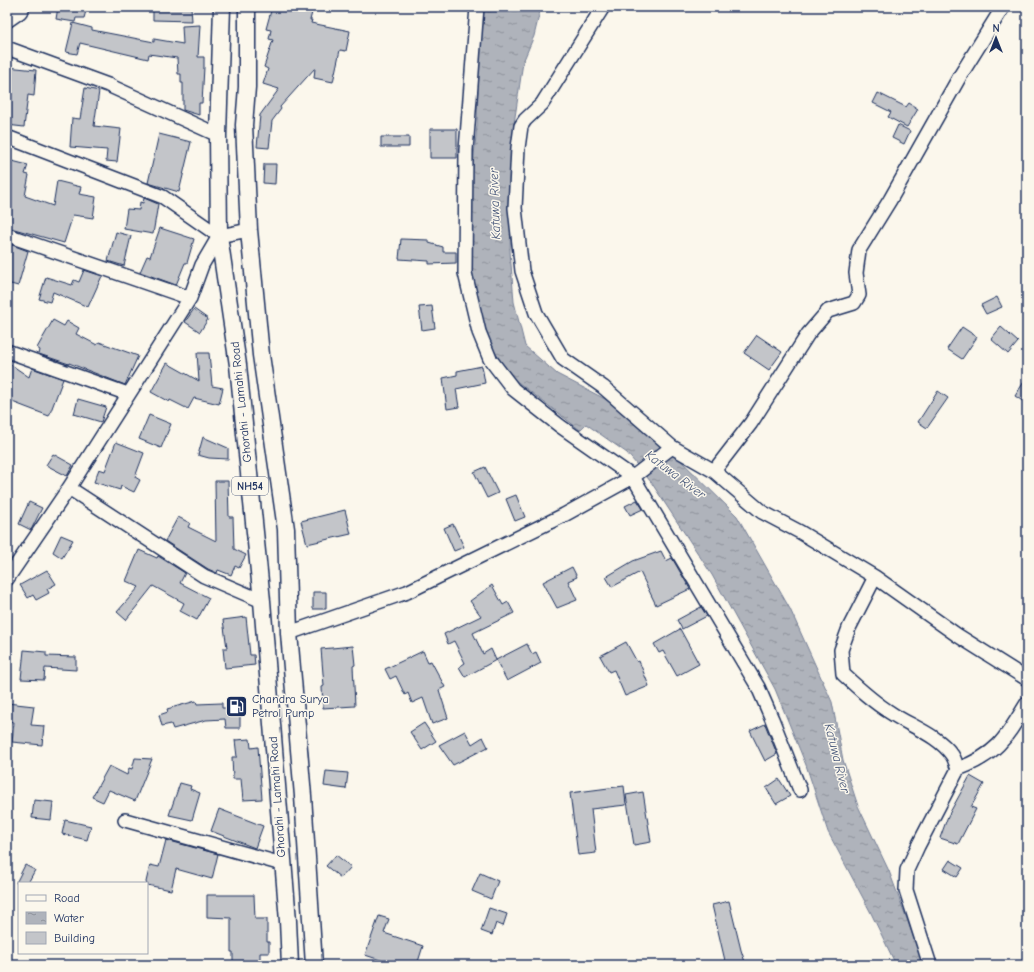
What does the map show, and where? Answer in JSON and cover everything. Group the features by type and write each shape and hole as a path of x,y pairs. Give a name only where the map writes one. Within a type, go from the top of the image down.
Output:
{"main road":[{"name":"Ghorahi - Lamahi Road","path":"222,7 218,135 219,236 238,365 262,601 282,864 288,921 290,965"},
{"name":"Ghorahi - Lamahi Road","path":"247,7 247,87 244,125 249,230 261,355 286,529 289,633 303,796 314,965"}],"street":[{"path":"7,21 20,12 23,7"},
{"path":"477,7 466,150 465,273 479,332 490,359 514,389 560,426 633,477 758,687 800,790"},
{"path":"603,7 542,104 525,120 521,126 515,208 522,271 536,313 563,359 603,387 672,447 714,471 762,512 800,532 875,577 957,635 1027,679"},
{"path":"714,471 751,423 813,328 828,311 854,303 859,295 856,273 859,250 890,200 960,76 1004,7"},
{"path":"7,48 108,85 218,135"},
{"path":"7,137 164,197 219,236 249,230"},
{"path":"7,235 190,298"},
{"path":"7,579 69,488 190,298 202,265 219,236"},
{"path":"7,350 128,394"},
{"path":"289,633 407,592 564,515 633,477 672,447"},
{"path":"69,488 204,576 262,601"},
{"path":"875,577 849,628 841,650 843,674 860,691 885,709 927,734 944,747 953,755 958,769"},
{"path":"930,965 906,890 907,870 958,769 980,761 1006,739 1027,703"},
{"path":"125,820 282,864"}],"water":[{"name":"Katuwa River","path":"480,7 541,7 534,36 523,62 514,124 510,251 514,302 525,346 557,374 605,399 664,444 737,516 790,609 832,702 843,760 858,806 889,871 924,965 896,965 871,913 828,832 806,765 775,689 712,575 651,482 627,453 586,424 580,430 510,376 490,344 472,281 468,216 477,126"}],"building":[{"path":"58,7 87,7 84,18 76,18 75,22 56,19"},
{"path":"153,7 191,7 192,21 153,20"},
{"path":"272,7 313,9 310,20 312,20 311,23 350,31 346,51 340,50 333,82 314,78 315,68 280,107 281,109 272,121 269,148 257,147 260,115 279,89 263,84 268,69 264,67 273,40 269,39 271,30 266,29"},
{"path":"73,23 92,28 92,30 154,42 154,39 183,44 182,26 200,25 198,57 204,57 204,67 202,103 199,103 199,115 183,110 183,83 181,83 181,74 178,74 177,58 149,54 148,59 80,43 77,54 66,52"},
{"path":"7,67 36,70 34,96 28,95 24,127 7,125 10,88 7,88"},
{"path":"85,88 99,91 94,126 121,129 117,162 106,161 107,150 70,147 72,118 80,119"},
{"path":"878,93 906,107 909,103 918,109 907,127 888,117 891,112 873,103"},
{"path":"898,125 910,131 904,144 892,138"},
{"path":"430,129 457,129 457,158 430,158"},
{"path":"159,134 191,142 179,192 148,183"},
{"path":"381,137 409,137 409,147 381,147"},
{"path":"12,161 28,165 25,174 29,175 25,196 53,206 57,181 81,187 79,194 96,197 93,218 73,215 64,243 7,227 7,170 9,171"},
{"path":"264,164 276,164 275,184 263,183"},
{"path":"144,198 158,204 153,234 124,229 127,209 139,210 140,202 143,203"},
{"path":"160,228 194,239 187,263 185,263 176,285 140,272 147,256 150,257"},
{"path":"116,232 131,236 124,266 108,261"},
{"path":"401,239 429,240 429,243 443,247 443,252 456,252 456,263 429,264 429,261 399,259"},
{"path":"7,243 28,251 18,286 7,283"},
{"path":"84,270 102,276 88,307 53,292 50,302 39,299 46,277 72,285 74,280 79,282"},
{"path":"997,297 1002,307 986,314 981,305"},
{"path":"432,306 435,328 422,330 419,307"},
{"path":"194,309 208,319 200,332 185,322"},
{"path":"53,320 64,326 67,321 79,328 76,334 97,345 99,342 138,356 125,385 69,363 39,354 40,350 37,348"},
{"path":"962,327 977,337 962,359 947,349"},
{"path":"1001,327 1018,342 1008,354 991,339"},
{"path":"757,335 782,352 769,370 744,353"},
{"path":"197,353 209,353 212,386 223,388 219,404 194,398 188,409 170,400 169,402 151,392 167,363 199,381"},
{"path":"7,362 29,377 32,368 63,379 49,416 7,400"},
{"path":"482,366 485,383 456,389 459,407 447,409 443,378 457,375 457,371"},
{"path":"1027,377 1027,404 1015,396"},
{"path":"938,391 948,398 927,428 918,422"},
{"path":"78,399 106,407 101,422 74,414"},
{"path":"149,415 171,424 161,448 139,439"},
{"path":"203,437 228,448 228,459 209,458 198,455"},
{"path":"116,442 144,453 135,477 140,480 134,492 121,486 120,490 94,482 99,469 105,471"},
{"path":"53,454 73,465 67,476 46,465"},
{"path":"485,467 498,493 487,498 474,472"},
{"path":"215,481 228,481 229,517 233,517 234,549 246,555 239,568 235,566 231,575 218,570 217,573 208,569 165,541 178,517 190,523 188,527 216,541"},
{"path":"516,495 525,517 515,521 506,499"},
{"path":"637,500 643,509 630,515 625,506"},
{"path":"29,502 42,508 31,530 19,524"},
{"path":"345,510 351,534 307,544 301,521"},
{"path":"453,524 464,547 454,551 444,528"},
{"path":"61,535 73,540 62,558 53,552"},
{"path":"139,550 157,558 158,556 185,573 180,583 209,598 197,620 180,611 184,603 153,586 126,620 117,612 139,587 126,581"},
{"path":"661,551 666,561 672,558 690,589 656,605 640,572 612,587 606,577 633,561"},
{"path":"572,567 577,577 568,581 577,600 557,608 543,582"},
{"path":"47,570 56,584 47,589 49,593 36,600 33,595 28,598 20,585"},
{"path":"492,585 503,605 508,602 514,613 473,633 483,654 491,649 496,660 465,677 459,667 465,663 454,641 448,644 444,634 481,616 470,601"},
{"path":"313,592 326,592 326,609 313,609"},
{"path":"701,607 707,616 682,629 677,620"},
{"path":"246,617 250,655 254,655 255,665 225,668 223,648 227,648 223,620"},
{"path":"680,629 699,664 677,676 663,651 659,653 654,644"},
{"path":"626,642 637,662 639,661 649,686 625,696 614,670 609,672 600,656"},
{"path":"527,644 532,654 536,652 541,663 507,681 496,660"},
{"path":"353,646 355,665 353,666 355,706 323,708 322,687 324,686 321,649"},
{"path":"24,650 46,652 46,656 76,657 76,670 45,668 44,680 21,679"},
{"path":"423,651 428,662 431,661 445,687 439,690 448,718 432,724 423,698 412,703 408,693 405,695 396,676 390,679 385,669"},
{"path":"196,701 197,704 222,703 222,708 240,708 240,728 226,728 225,719 206,720 173,729 171,724 162,726 159,715 168,712 167,709"},
{"path":"7,703 34,706 31,725 44,726 42,745 12,742 14,722 7,721"},
{"path":"424,723 436,741 422,750 410,732"},
{"path":"765,724 777,754 765,761 750,731"},
{"path":"465,731 472,744 483,737 488,747 453,765 439,745"},
{"path":"250,739 251,748 258,747 262,799 243,800 241,779 233,779 232,757 237,757 235,740"},
{"path":"135,758 152,759 135,801 109,790 103,802 92,797 109,766 127,775 129,768 132,769"},
{"path":"326,771 348,773 346,789 324,786"},
{"path":"970,776 984,784 971,807 976,809 958,844 940,838 948,816"},
{"path":"779,779 790,796 776,804 766,788"},
{"path":"180,783 191,786 190,789 200,793 192,820 169,815"},
{"path":"624,786 626,805 591,809 596,853 578,855 570,793"},
{"path":"643,792 651,842 634,845 626,795"},
{"path":"34,800 53,802 51,820 32,818"},
{"path":"219,809 263,826 255,848 211,831"},
{"path":"65,820 91,826 87,840 62,834"},
{"path":"166,840 218,854 212,879 176,869 171,890 148,885 148,882 146,882 150,865 159,867"},
{"path":"336,855 351,867 341,878 326,866"},
{"path":"950,860 963,868 957,877 944,869"},
{"path":"25,865 35,870 29,882 16,883"},
{"path":"480,873 498,881 491,899 472,891"},
{"path":"207,895 254,895 255,919 267,919 267,942 269,942 269,953 260,953 260,963 254,963 254,965 233,965 233,952 231,952 231,918 207,917"},
{"path":"729,901 746,965 726,965 712,905"},
{"path":"489,908 507,914 503,926 496,923 492,935 481,931"},
{"path":"379,916 389,919 384,933 423,946 417,965 396,965 365,955"}],"place":[{"name":"Chandra Surya Petrol Pump","path":"236,706"}]}
